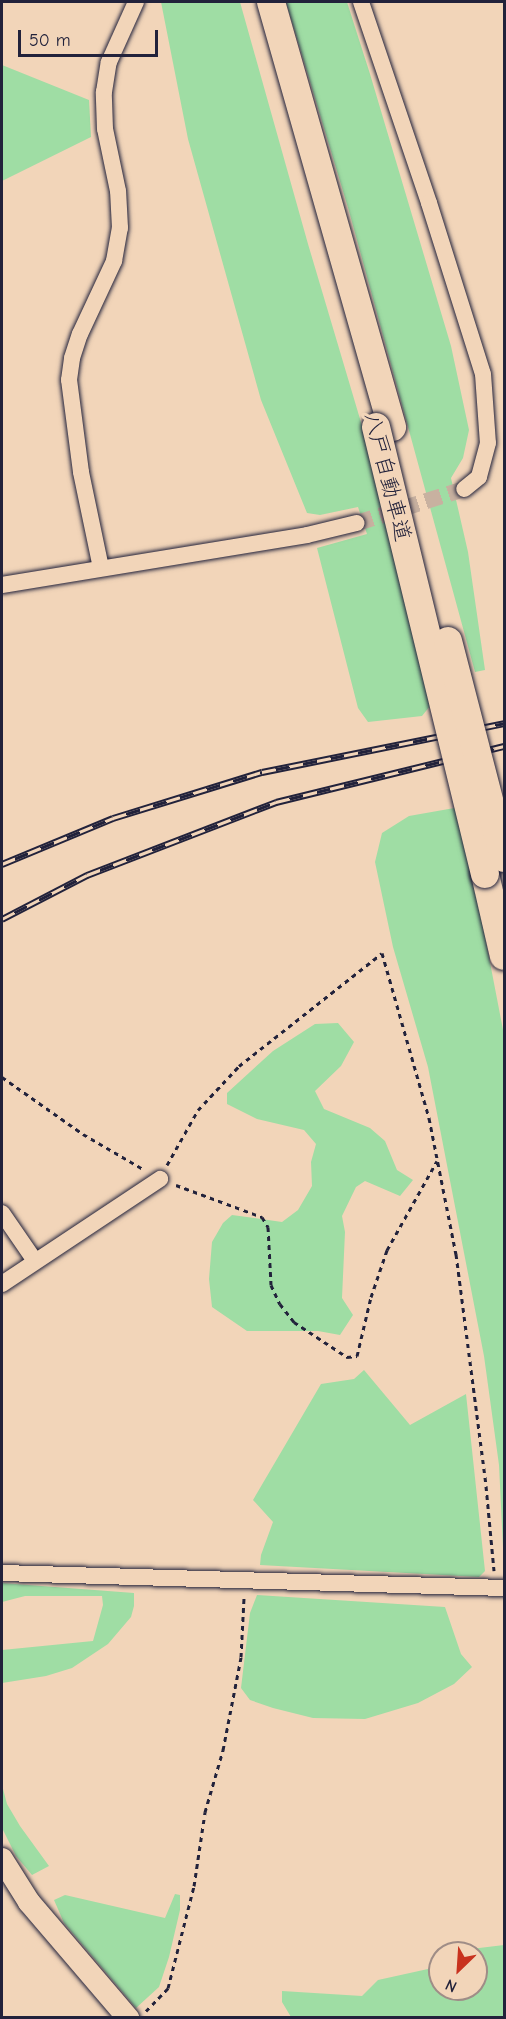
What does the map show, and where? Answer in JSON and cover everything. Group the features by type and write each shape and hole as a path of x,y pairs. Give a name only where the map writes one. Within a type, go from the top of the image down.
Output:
{"highway":[{"name":"八戸自動車道","path":"254,2 384,427"},
{"name":"八戸自動車道","path":"271,2 384,427 495,866 504,956"}],"street":[{"path":"101,568 81,472 69,380 72,358 80,334 114,261 120,228 118,191 105,129 104,92 109,62 136,2"},
{"path":"361,2 429,204 483,375 488,443 479,477 464,489"},
{"path":"2,585 307,535 357,523"},
{"path":"2,1284 160,1179"},
{"path":"2,1213 35,1261"},
{"path":"2,1573 500,1588"},
{"path":"2,1859 29,1902 128,2018"}],"path":[{"path":"160,1179 198,1110 239,1066 382,953 429,1118 456,1254 500,1588"},
{"path":"2,1077 84,1134 160,1179 262,1217 268,1227 272,1285 280,1305 294,1322 347,1357 357,1356 371,1297 387,1250 438,1160"},
{"path":"137,2018 156,2004 168,1988 173,1973 194,1886 205,1812 223,1750 241,1657 242,1612 247,1582"}],"green space":[{"path":"161,2 240,2 308,244 385,503 430,706 422,716 368,722 358,708 317,548 367,534 358,507 320,515 307,513 261,400 188,139"},
{"path":"286,2 347,2 370,74 451,346 469,430 463,458 451,478 468,552 485,670 475,672 349,211"},
{"path":"2,65 89,100 91,137 2,181"},
{"path":"460,807 504,1035 504,1568 499,1465 484,1356 428,1067 393,947 375,862 382,833 409,816"},
{"path":"338,1023 354,1042 341,1066 315,1091 324,1109 370,1128 385,1141 397,1170 413,1180 400,1196 365,1181 356,1187 342,1216 345,1232 342,1298 353,1315 340,1335 318,1331 247,1331 212,1307 209,1279 212,1242 223,1223 232,1215 282,1222 298,1210 312,1186 311,1162 316,1144 304,1130 257,1119 227,1104 227,1093 273,1051 315,1024"},
{"path":"364,1370 410,1425 466,1394 485,1571 479,1577 260,1565 261,1555 273,1522 253,1500 321,1384 354,1379"},
{"path":"2,1583 134,1593 134,1606 131,1617 108,1644 72,1668 46,1676 2,1683 2,1650 93,1641 103,1605 102,1596 25,1596 2,1602"},
{"path":"257,1595 445,1607 461,1654 472,1667 454,1684 418,1703 365,1719 313,1718 273,1708 250,1700 241,1688 250,1613"},
{"path":"2,1785 7,1804 49,1866 32,1875 16,1856 2,1828"},
{"path":"175,1894 180,1895 180,1910 159,1987 136,2008 64,1923 54,1900 65,1895 165,1918"},
{"path":"504,1945 504,2017 291,2017 282,2002 282,1991 362,1996 378,1980 428,1969 428,2001 488,2001 488,1947"}],"tunnel":[{"path":"357,523 464,489"}],"railway":[{"path":"2,864 113,818 262,772 504,723"},
{"path":"2,919 87,875 276,802 504,746"}]}
